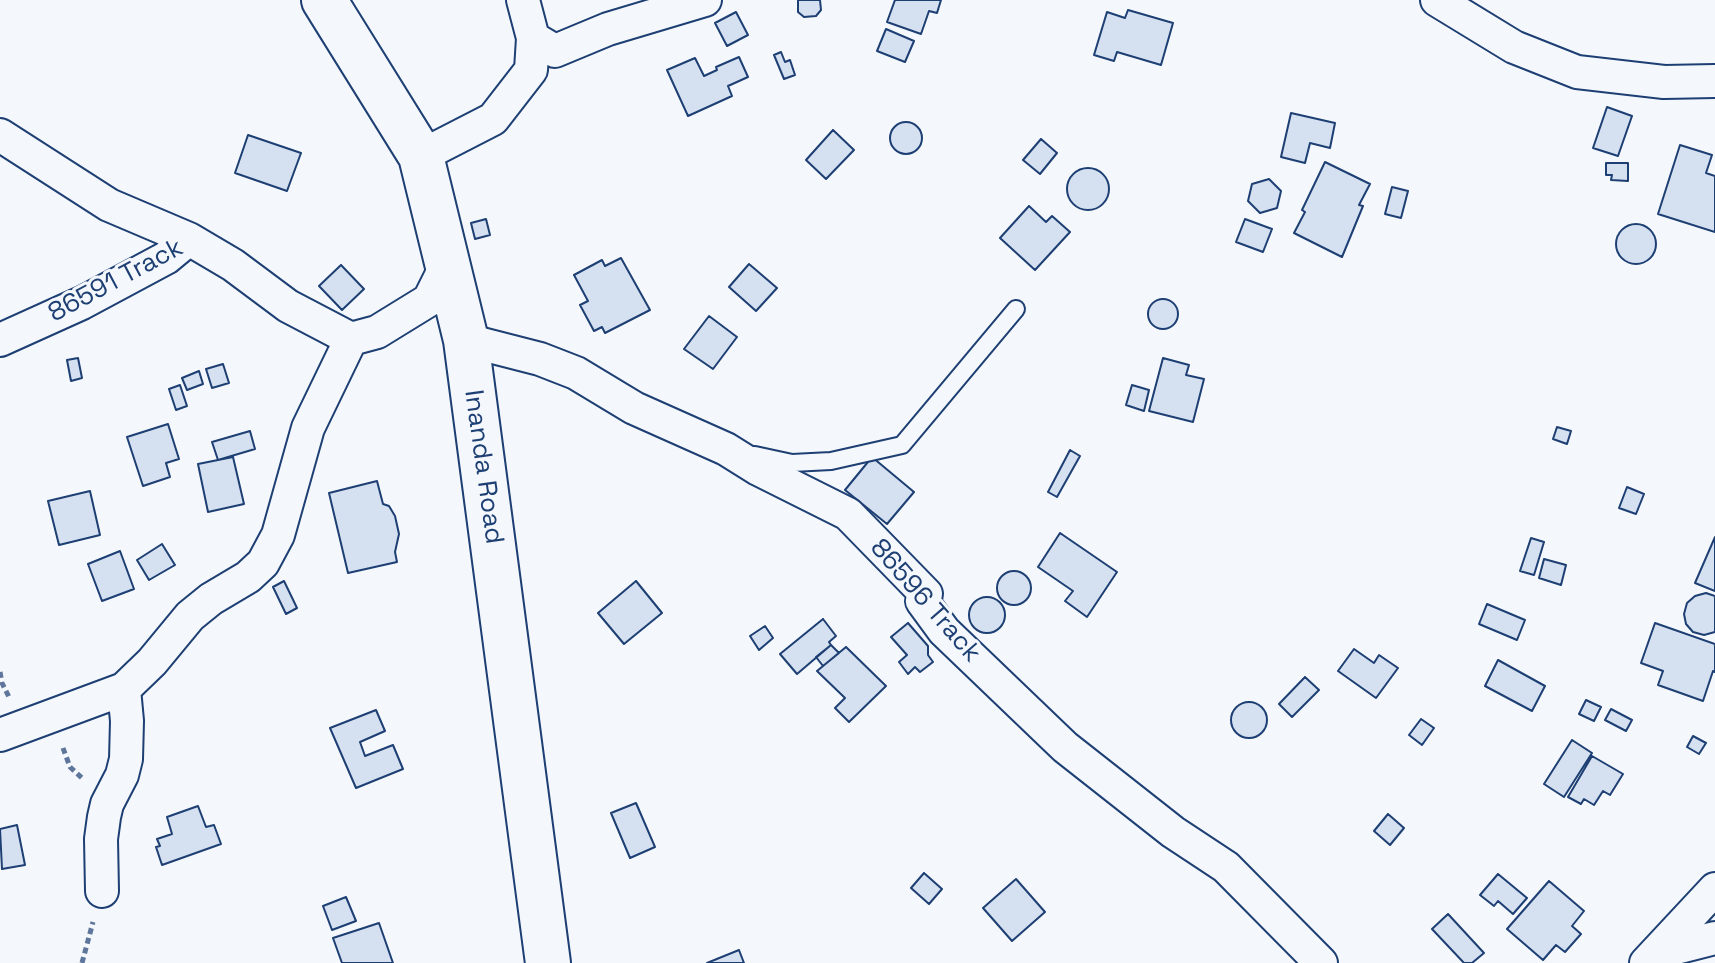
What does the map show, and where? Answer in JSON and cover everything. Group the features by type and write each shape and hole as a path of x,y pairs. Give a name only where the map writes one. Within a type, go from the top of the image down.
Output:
{"street":[{"name":"Inanda Road","path":"324,0 421,156 466,340 548,963"},
{"path":"421,156 493,119 531,70 533,38 523,0"},
{"path":"533,38 555,51 608,29 705,0"},
{"path":"1437,0 1514,47 1577,72 1664,82 1715,81"},
{"path":"0,135 109,205 189,239"},
{"name":"86591 Track","path":"0,340 82,303 166,258 189,239 233,265 288,306 351,339"},
{"path":"0,735 124,689 152,662 190,616 248,577 263,563 278,535 308,428 351,339 377,332 429,300 447,264"},
{"name":"86596 Track","path":"466,340 540,359 576,373 634,408 726,449 758,469 848,514 926,594 922,601 944,631 1065,747 1173,832 1226,867 1321,963"},
{"path":"102,891 101,839 104,817 126,759 124,689"},
{"path":"1651,958 1715,889"},
{"path":"1651,958 1715,938"}],"lane":[{"path":"726,449 792,463 831,461 902,445 1016,309"}],"building":[{"path":"798,0 820,0 821,10 816,16 804,17 798,12"},
{"path":"895,0 941,0 937,13 929,11 921,34 887,22"},
{"path":"1128,10 1173,23 1161,65 1117,52 1114,61 1094,55 1107,12 1125,18"},
{"path":"736,12 748,35 727,46 715,23"},
{"path":"886,29 914,41 905,62 877,51"},
{"path":"781,52 785,62 790,60 795,75 784,79 774,55"},
{"path":"739,57 748,77 728,86 732,96 688,116 667,70 695,58 704,76"},
{"path":"1607,107 1632,116 1618,156 1593,148"},
{"path":"1291,113 1335,123 1330,148 1310,143 1305,163 1281,157"},
{"path":"906,122 917,127 922,138 917,149 906,154 895,149 890,138 895,127"},
{"path":"833,130 854,150 826,179 806,160"},
{"path":"248,135 301,153 287,191 235,173"},
{"path":"1041,139 1057,153 1040,174 1023,160"},
{"path":"1680,145 1712,155 1706,173 1715,176 1715,232 1658,214"},
{"path":"1325,162 1370,184 1359,205 1363,206 1342,257 1294,233"},
{"path":"1606,163 1628,163 1628,181 1611,180 1612,175 1606,175"},
{"path":"1088,168 1103,174 1109,189 1103,204 1088,210 1073,204 1067,189 1073,174"},
{"path":"1269,179 1281,191 1277,208 1260,213 1248,201 1252,184"},
{"path":"1392,187 1408,191 1401,218 1385,214"},
{"path":"1029,206 1046,222 1052,216 1070,232 1035,270 1000,238"},
{"path":"486,219 490,235 475,239 471,223"},
{"path":"1245,219 1272,229 1263,252 1236,242"},
{"path":"1636,224 1650,230 1656,244 1650,258 1636,264 1622,258 1616,244 1622,230"},
{"path":"621,258 650,310 605,333 602,327 594,331 580,305 588,301 574,275 602,260 605,266"},
{"path":"749,264 777,288 756,311 729,287"},
{"path":"341,265 364,289 342,310 319,286"},
{"path":"1163,299 1173,304 1178,314 1173,324 1163,329 1153,324 1148,314 1153,304"},
{"path":"709,316 737,337 713,369 684,349"},
{"path":"78,358 82,378 71,381 67,360"},
{"path":"1163,358 1189,365 1186,375 1204,379 1193,422 1149,411"},
{"path":"223,364 229,383 212,388 206,369"},
{"path":"199,371 203,384 187,390 182,378"},
{"path":"180,385 187,406 176,410 169,389"},
{"path":"1132,385 1149,390 1144,411 1126,405"},
{"path":"168,424 179,459 166,463 170,477 143,486 127,437"},
{"path":"1557,427 1571,431 1567,444 1553,439"},
{"path":"250,431 255,449 218,460 212,442"},
{"path":"1070,450 1080,456 1057,497 1048,492"},
{"path":"233,457 244,504 208,512 198,464"},
{"path":"872,457 914,492 887,524 845,490"},
{"path":"377,481 383,504 389,506 395,516 399,534 395,552 397,562 348,573 329,493"},
{"path":"1627,487 1644,494 1636,514 1619,508"},
{"path":"90,491 100,535 59,545 48,501"},
{"path":"1060,533 1117,572 1087,617 1065,601 1073,591 1038,567"},
{"path":"1715,537 1715,591 1695,583"},
{"path":"1531,538 1544,542 1534,575 1520,571"},
{"path":"162,544 175,565 149,580 137,560"},
{"path":"120,551 134,589 102,601 88,564"},
{"path":"1544,559 1566,565 1561,585 1539,578"},
{"path":"1014,571 1026,576 1031,588 1026,600 1014,605 1002,600 997,588 1002,576"},
{"path":"284,581 297,608 286,614 273,587"},
{"path":"636,581 662,613 624,644 598,613"},
{"path":"1706,593 1715,596 1715,632 1704,635 1693,632 1686,624 1684,614 1687,603 1695,596"},
{"path":"987,597 1000,602 1005,615 1000,628 987,633 974,628 969,615 974,602"},
{"path":"1487,604 1525,620 1517,640 1479,624"},
{"path":"823,619 836,636 829,642 831,645 797,674 780,654"},
{"path":"908,623 928,646 928,655 933,662 920,672 915,667 908,674 899,662 907,655 891,637"},
{"path":"1655,623 1715,644 1715,672 1703,701 1658,685 1663,671 1641,663"},
{"path":"765,626 773,638 759,650 750,636"},
{"path":"831,645 839,653 823,666 816,657"},
{"path":"846,647 886,686 849,722 835,708 845,698 817,671"},
{"path":"1354,649 1374,663 1379,655 1398,668 1376,698 1338,671"},
{"path":"1498,660 1545,686 1532,711 1485,686"},
{"path":"1305,677 1319,690 1292,717 1279,704"},
{"path":"1586,700 1601,707 1594,721 1579,714"},
{"path":"1249,702 1262,707 1267,720 1262,733 1249,738 1236,733 1231,720 1236,707"},
{"path":"1611,709 1632,720 1626,731 1605,720"},
{"path":"376,710 385,731 360,742 365,756 393,745 403,769 356,788 330,728"},
{"path":"1421,719 1434,728 1422,745 1409,735"},
{"path":"1693,736 1706,743 1699,754 1687,747"},
{"path":"1572,740 1592,753 1564,797 1544,784"},
{"path":"1592,756 1623,774 1610,795 1603,791 1594,805 1584,799 1581,804 1568,797"},
{"path":"636,803 655,847 630,858 611,813"},
{"path":"198,806 206,827 214,825 221,844 162,865 156,847 160,846 157,839 172,834 167,817"},
{"path":"1388,814 1404,828 1390,845 1374,831"},
{"path":"17,825 25,865 2,869 0,829"},
{"path":"924,873 942,889 929,904 911,888"},
{"path":"1498,874 1527,898 1513,914 1498,901 1494,906 1480,895"},
{"path":"1016,879 1045,912 1012,941 983,908"},
{"path":"1549,881 1584,911 1572,926 1581,934 1565,952 1556,945 1543,960 1507,929"},
{"path":"346,897 356,921 332,930 323,906"},
{"path":"1448,914 1484,953 1472,963 1464,963 1432,929"},
{"path":"379,923 393,963 342,963 333,938"},
{"path":"739,950 744,963 707,963"}]}
